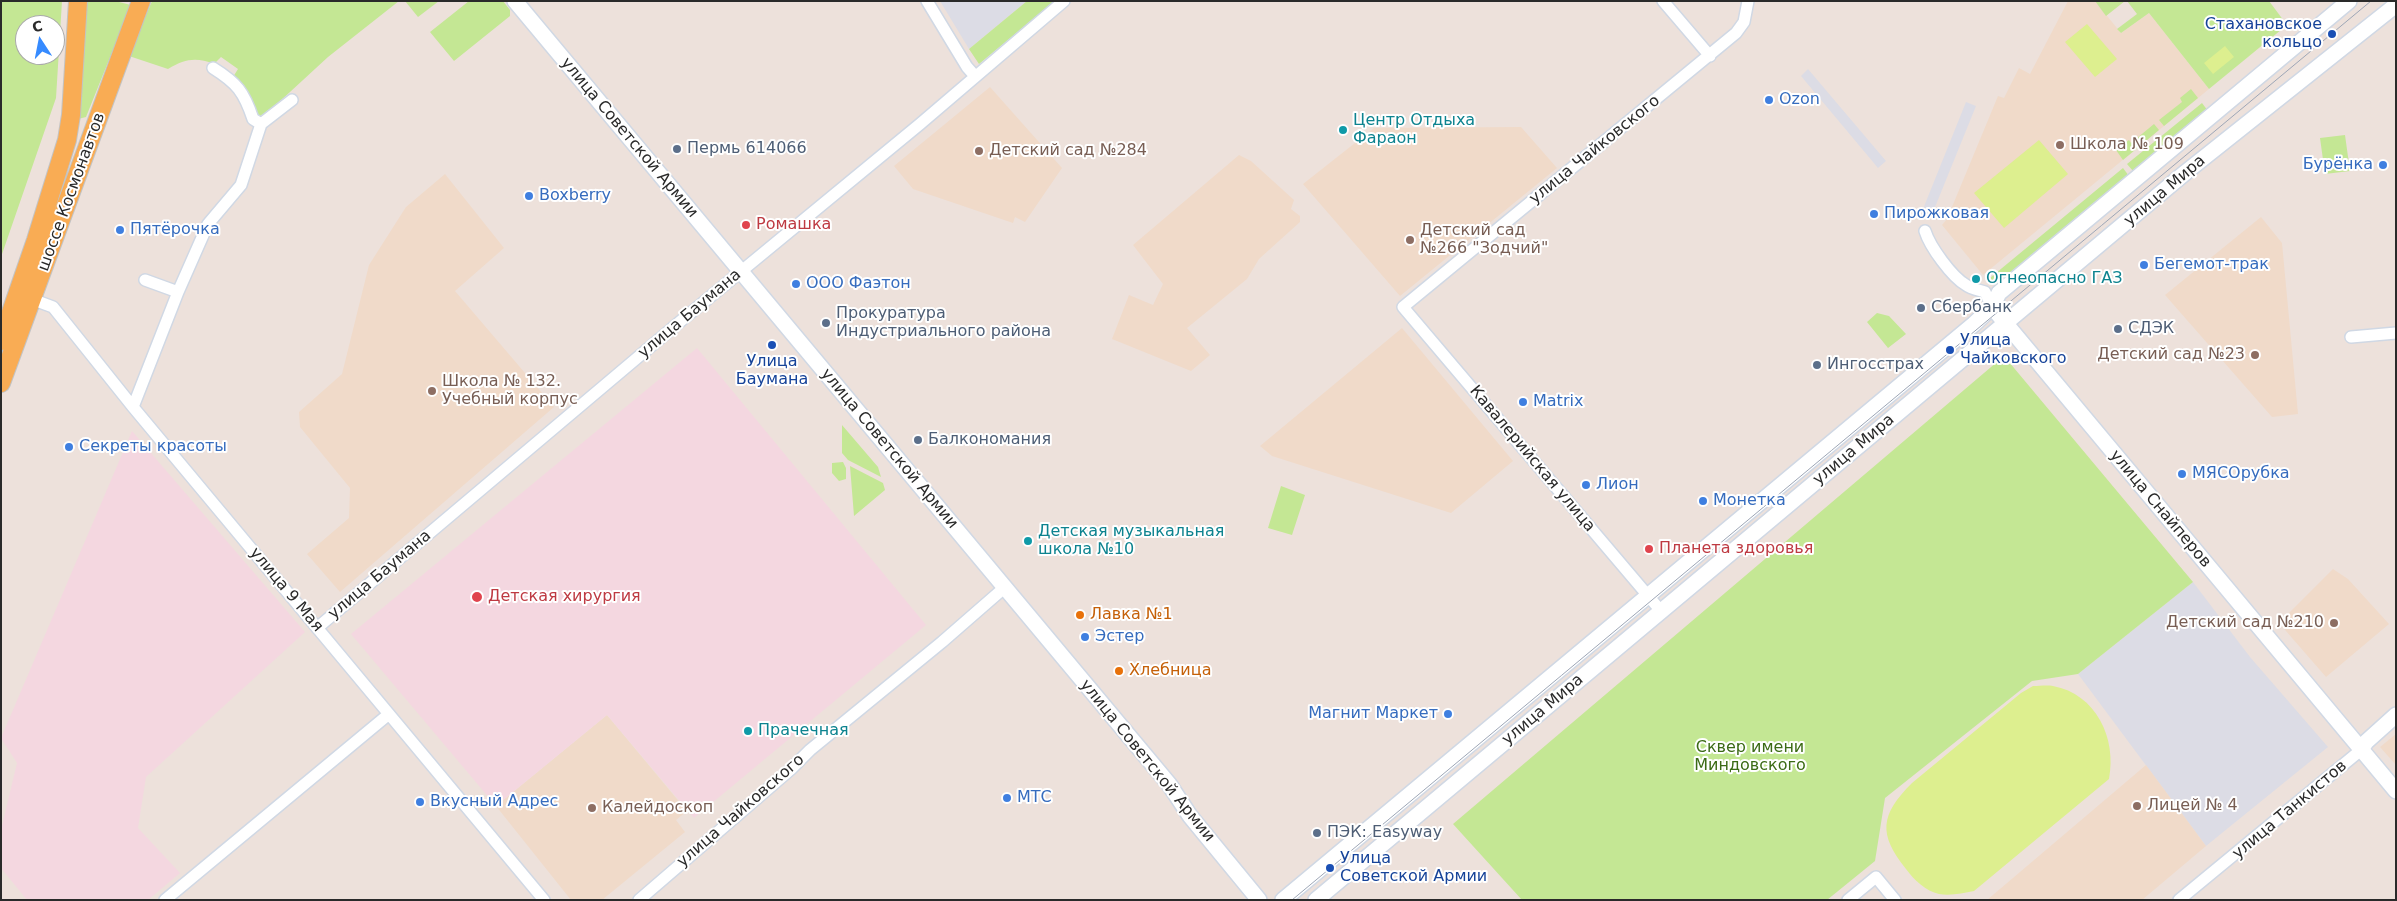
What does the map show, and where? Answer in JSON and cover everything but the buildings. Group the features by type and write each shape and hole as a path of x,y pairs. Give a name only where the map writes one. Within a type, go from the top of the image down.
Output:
{"main road":[{"name":"шоссе Космонавтов","path":"1,383 26,297 67,140 72,115 78,1"},
{"name":"шоссе Космонавтов","path":"1,341 26,297 141,1"},
{"name":"улица Советской Армии","path":"515,1 1169,784 1190,816 1259,900"},
{"name":"улица Мира","path":"1283,900 1967,330 1992,307 1999,293 2349,1"},
{"name":"улица Мира","path":"1316,900 2186,172 2396,5"},
{"name":"улица Снайперов","path":"1992,307 2396,791"},
{"name":"улица Танкистов","path":"2361,750 2366,742 2396,715"}],"street":[{"path":"927,1 967,68 975,76"},
{"name":"улица Баумана","path":"317,628 1064,1"},
{"path":"1664,1 1710,56"},
{"name":"улица Чайковского","path":"1403,307 1710,56 1741,28 1746,16 1748,1"},
{"path":"213,68 231,80 245,96 253,119 261,124"},
{"path":"133,407 178,292 208,224 241,185 261,124 292,100"},
{"name":"улица Снайперов","path":"1925,231 1933,248 1960,280 1968,287 1985,292 1992,307"},
{"path":"145,280 178,292"},
{"name":"улица 9 Мая","path":"26,297 53,307 133,407 544,900"},
{"name":"Кавалерийская улица","path":"1403,307 1660,611"},
{"path":"2351,337 2396,333"},
{"name":"улица Чайковского","path":"639,900 728,825 810,750 942,642 1004,588"},
{"path":"165,900 389,714"},
{"name":"улица Танкистов","path":"2179,900 2361,750"},
{"path":"1848,900 1876,877 1895,900"}],"shaded area":[{"path":"940,1 1027,1 969,49"},
{"name":"Школа № 109","path":"2068,1 2095,1 2121,33 2149,13 2209,89 1983,275 1942,225 1947,219 1998,96 2004,98 2019,68 2030,74"},
{"path":"1808,69 1886,161 1878,168 1801,76"},
{"name":"Детский сад №284","path":"990,87 1062,168 1025,222 1015,217 1013,223 913,189 894,166"},
{"path":"1966,102 1976,106 1931,217 1921,214"},
{"name":"Детский сад №266 \"Зодчий\"","path":"1521,127 1557,168 1400,296 1303,184 1374,128"},
{"path":"1239,155 1251,161 1294,200 1291,209 1300,216 1300,222 1259,259 1247,279 1187,328 1210,355 1191,371 1112,339 1129,295 1153,305 1163,284 1133,245"},
{"name":"Школа № 132. Учебный корпус","path":"445,174 504,248 455,291 554,407 340,592 307,554 349,518 350,488 300,427 299,412 342,374 369,265 406,207"},
{"name":"Детский сад №23","path":"2261,217 2282,243 2298,414 2272,417 2165,295"},
{"path":"1402,328 1513,461 1451,513 1272,456 1260,446"},
{"path":"697,348 926,625 694,818 607,715 496,806 351,634"},
{"path":"132,431 305,632 146,777 138,828 180,873 148,900 27,900 1,868 1,830 17,763 1,738"},
{"name":"Детский сад №210","path":"2333,569 2348,579 2389,624 2326,677 2279,623"},
{"path":"2193,582 2250,657 2328,747 2206,846 2078,674"},
{"name":"Калейдоскоп","path":"607,715 687,811 676,820 685,832 602,900 571,900 496,806"},
{"path":"2396,734 2396,765 2380,747"},
{"name":"Лицей № 4","path":"2146,765 2206,846 2142,900 1987,900"}],"green space":[{"path":"1,1 62,1 61,15 15,15 15,65 58,65 56,98 1,257"},
{"path":"83,1 115,1 131,5 86,117 78,119"},
{"path":"152,1 399,1 328,57 265,115 258,117 233,77 238,69 221,57 214,64 202,60 191,60 168,69 129,56"},
{"path":"405,1 439,1 418,17"},
{"path":"469,1 503,1 510,10 510,16 454,61 430,32"},
{"path":"1027,1 1055,1 979,64 969,49"},
{"path":"2095,1 2125,1 2106,16"},
{"path":"2127,1 2269,1 2287,25 2209,89 2149,13 2121,33 2117,29 2137,14"},
{"path":"2087,24 2117,59 2095,77 2065,42"},
{"path":"2225,46 2234,57 2213,74 2204,63"},
{"path":"2191,89 2198,98 2164,126 2159,120 2182,102 2180,98"},
{"path":"2202,103 2208,111 2133,171 2127,164"},
{"path":"2154,124 2159,130 2123,160 2116,150 2129,140 2131,143"},
{"path":"2345,135 2350,171 2325,174 2320,138"},
{"path":"2039,140 2068,174 2004,228 1974,193"},
{"path":"2123,168 2129,176 1997,287 1990,278"},
{"path":"1877,313 1889,316 1906,334 1888,348 1867,322"},
{"name":"Сквер имени Миндовского","path":"2004,356 2193,582 2078,674 2032,681 1885,798 1875,861 1827,900 1522,900 1453,824"},
{"path":"842,425 878,467 881,477 848,460 842,453"},
{"path":"843,462 846,468 846,479 839,481 832,473 832,463"},
{"path":"850,466 883,483 885,490 854,516"},
{"path":"1281,486 1305,495 1292,535 1268,528"},
{"path":"2033,686 2053,686 2068,691 2081,698 2092,708 2100,720 2110,748 2111,764 2109,779 1974,891 1948,895 1929,890 1909,873 1891,845 1886,825 1894,805 1901,794 1912,783 2021,693"}],"tram line":[{"path":"1292,900 2371,1"}],"place":[{"name":"Стахановское кольцо","path":"2332,34"},
{"name":"Ozon","path":"1769,100"},
{"name":"Центр Отдыха Фараон","path":"1343,130"},
{"name":"Школа № 109","path":"2060,145"},
{"name":"Пермь 614066","path":"677,149"},
{"name":"Детский сад №284","path":"979,151"},
{"name":"Бурёнка","path":"2383,165"},
{"name":"Boxberry","path":"529,196"},
{"name":"Пирожковая","path":"1874,214"},
{"name":"Ромашка","path":"746,225"},
{"name":"Пятёрочка","path":"120,230"},
{"name":"Детский сад №266 \"Зодчий\"","path":"1410,240"},
{"name":"Бегемот-трак","path":"2144,265"},
{"name":"Огнеопасно ГАЗ","path":"1976,279"},
{"name":"ООО Фаэтон","path":"796,284"},
{"name":"Сбербанк","path":"1921,308"},
{"name":"Прокуратура Индустриального района","path":"826,323"},
{"name":"СДЭК","path":"2118,329"},
{"name":"Улица Баумана","path":"772,345"},
{"name":"Улица Чайковского","path":"1950,350"},
{"name":"Детский сад №23","path":"2255,355"},
{"name":"Ингосстрах","path":"1817,365"},
{"name":"Школа № 132. Учебный корпус","path":"432,391"},
{"name":"Matrix","path":"1523,402"},
{"name":"Балкономания","path":"918,440"},
{"name":"Секреты красоты","path":"69,447"},
{"name":"МЯСОрубка","path":"2182,474"},
{"name":"Лион","path":"1586,485"},
{"name":"Монетка","path":"1703,501"},
{"name":"Детская музыкальная школа №10","path":"1028,541"},
{"name":"Планета здоровья","path":"1649,549"},
{"name":"Детская хирургия","path":"477,597"},
{"name":"Лавка №1","path":"1080,615"},
{"name":"Детский сад №210","path":"2334,623"},
{"name":"Эстер","path":"1085,637"},
{"name":"Хлебница","path":"1119,671"},
{"name":"Магнит Маркет","path":"1448,714"},
{"name":"Прачечная","path":"748,731"},
{"name":"МТС","path":"1007,798"},
{"name":"Вкусный Адрес","path":"420,802"},
{"name":"Лицей № 4","path":"2137,806"},
{"name":"Калейдоскоп","path":"592,808"},
{"name":"ПЭК: Easyway","path":"1317,833"},
{"name":"Улица Советской Армии","path":"1330,868"}]}
